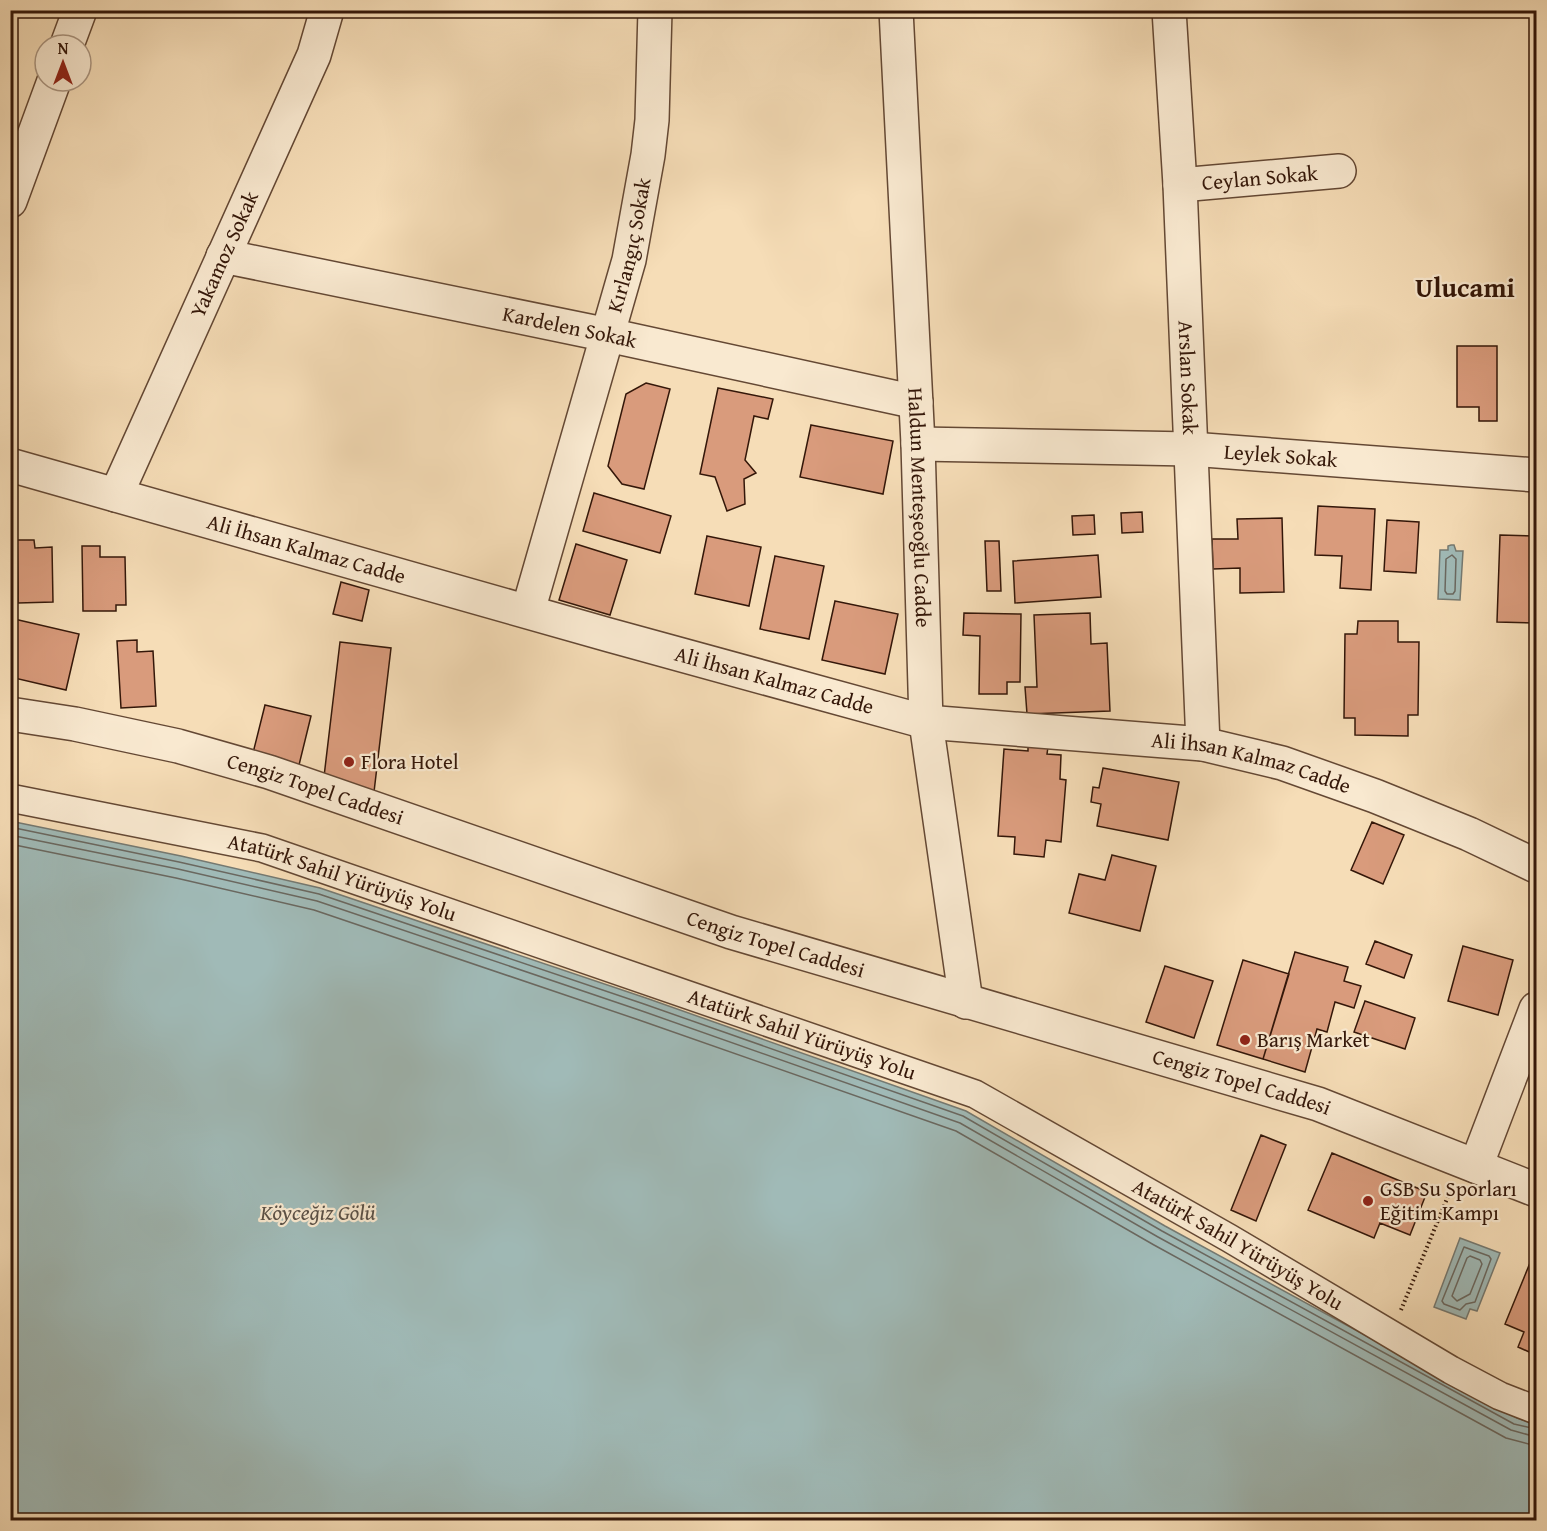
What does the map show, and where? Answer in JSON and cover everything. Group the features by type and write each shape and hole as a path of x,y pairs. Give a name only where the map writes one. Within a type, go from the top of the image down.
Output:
{"street":[{"path":"71,33 80,10"},
{"name":"Yakamoz Sokak","path":"116,495 314,55 327,10"},
{"name":"Kırlangıç Sokak","path":"528,611 628,260 648,154 652,120 655,10"},
{"name":"Haldun Menteşeoğlu Cadde","path":"896,10 918,444 926,722 966,1002"},
{"name":"Arslan Sokak","path":"1169,10 1180,185 1203,744"},
{"path":"10,201 19,153 48,93"},
{"name":"Ceylan Sokak","path":"1180,185 1339,171"},
{"name":"Kardelen Sokak","path":"224,256 608,335 916,402"},
{"name":"Leylek Sokak","path":"918,444 1191,449 1536,475"},
{"name":"Ali İhsan Kalmaz Cadde","path":"10,465 926,722 1203,744 1282,763 1376,796 1469,834 1536,866"},
{"name":"Cengiz Topel Caddesi","path":"10,714 75,724 178,746 269,772 731,932 1318,1104 1536,1190"},
{"name":"Atatürk Sahil Yürüyüş Yolu","path":"10,798 262,848 975,1094 1500,1396 1536,1410"},
{"path":"1469,1163 1536,1009"}],"path":[{"path":"1391,1334 1469,1163"}],"water":[{"path":"1454,545 1456,551 1463,551 1460,600 1438,599 1440,550 1448,550 1448,546"},
{"name":"Köyceğiz Gölü","path":"10,821 181,856 320,888 646,998 966,1111 1165,1226 1517,1418 1536,1424 1536,1520 11,1520"},
{"path":"1460,1238 1500,1253 1477,1311 1470,1309 1466,1319 1434,1307"}],"building":[{"path":"1457,346 1497,346 1497,421 1479,421 1479,407 1457,407"},
{"path":"646,383 670,389 644,489 622,484 608,466 626,394"},
{"path":"718,388 773,399 768,419 754,416 745,460 756,473 744,479 745,504 727,511 715,477 700,474"},
{"path":"811,425 893,441 883,494 800,477"},
{"path":"594,493 671,516 660,553 583,531"},
{"path":"1318,506 1375,509 1371,590 1340,588 1342,556 1315,555"},
{"path":"1142,512 1143,532 1122,533 1121,513"},
{"path":"1094,515 1095,534 1073,535 1072,516"},
{"path":"1282,518 1284,592 1240,593 1240,568 1213,569 1212,539 1238,539 1237,519"},
{"path":"1387,520 1419,522 1416,573 1384,571"},
{"path":"10,527 17,527 18,594 10,594"},
{"path":"1500,535 1536,536 1536,623 1497,622"},
{"path":"707,536 761,547 749,606 695,594"},
{"path":"17,540 34,540 35,548 52,547 53,602 18,603"},
{"path":"985,541 999,541 1001,591 987,591"},
{"path":"576,544 627,560 610,615 559,600"},
{"path":"82,546 100,546 100,557 125,557 126,605 116,605 116,611 83,611"},
{"path":"1098,555 1101,597 1015,603 1013,561"},
{"path":"775,556 824,566 809,639 760,629"},
{"path":"341,582 369,590 362,621 333,614"},
{"path":"835,601 898,614 885,674 822,660"},
{"path":"964,613 1021,614 1020,682 1007,682 1007,694 979,694 980,636 963,635"},
{"path":"1090,613 1091,644 1107,643 1110,711 1027,714 1025,687 1037,687 1034,615"},
{"path":"10,618 79,634 66,690 10,677"},
{"path":"1358,621 1398,621 1398,642 1419,642 1418,715 1408,715 1408,736 1355,735 1355,718 1344,718 1345,634 1357,634"},
{"path":"137,640 137,652 153,651 156,706 121,708 117,641"},
{"path":"340,642 391,648 374,792 323,785"},
{"path":"265,705 311,716 299,765 253,753"},
{"path":"1028,746 1048,747 1047,754 1061,755 1060,779 1066,780 1061,842 1046,840 1044,857 1014,854 1015,837 998,836 1004,749 1028,751"},
{"path":"1103,768 1179,782 1168,840 1097,826 1101,804 1091,802 1093,787 1099,788"},
{"path":"1372,822 1404,835 1383,884 1351,870"},
{"path":"1112,855 1156,866 1140,931 1069,913 1079,874 1105,880"},
{"path":"1375,941 1412,955 1404,978 1366,964"},
{"path":"1463,946 1513,960 1498,1015 1448,1001"},
{"path":"1295,952 1348,967 1344,981 1361,986 1354,1008 1335,1002 1327,1032 1317,1029 1305,1072 1263,1059"},
{"path":"1243,960 1289,974 1263,1059 1217,1045"},
{"path":"1165,966 1213,981 1194,1038 1146,1022"},
{"path":"1365,1001 1415,1018 1405,1049 1354,1032"},
{"path":"1261,1135 1286,1145 1256,1221 1231,1210"},
{"name":"GSB Su Sporları Eğitim Kampı","path":"1332,1153 1427,1192 1410,1235 1380,1223 1374,1238 1308,1210"},
{"path":"1532,1258 1536,1260 1536,1355 1518,1347 1524,1332 1505,1324"}],"place":[{"name":"Flora Hotel","path":"349,762"},
{"name":"Barış Market","path":"1245,1040"},
{"name":"GSB Su Sporları Eğitim Kampı","path":"1368,1201"}],"district":[{"name":"Ulucami","path":"1465,288"}]}
